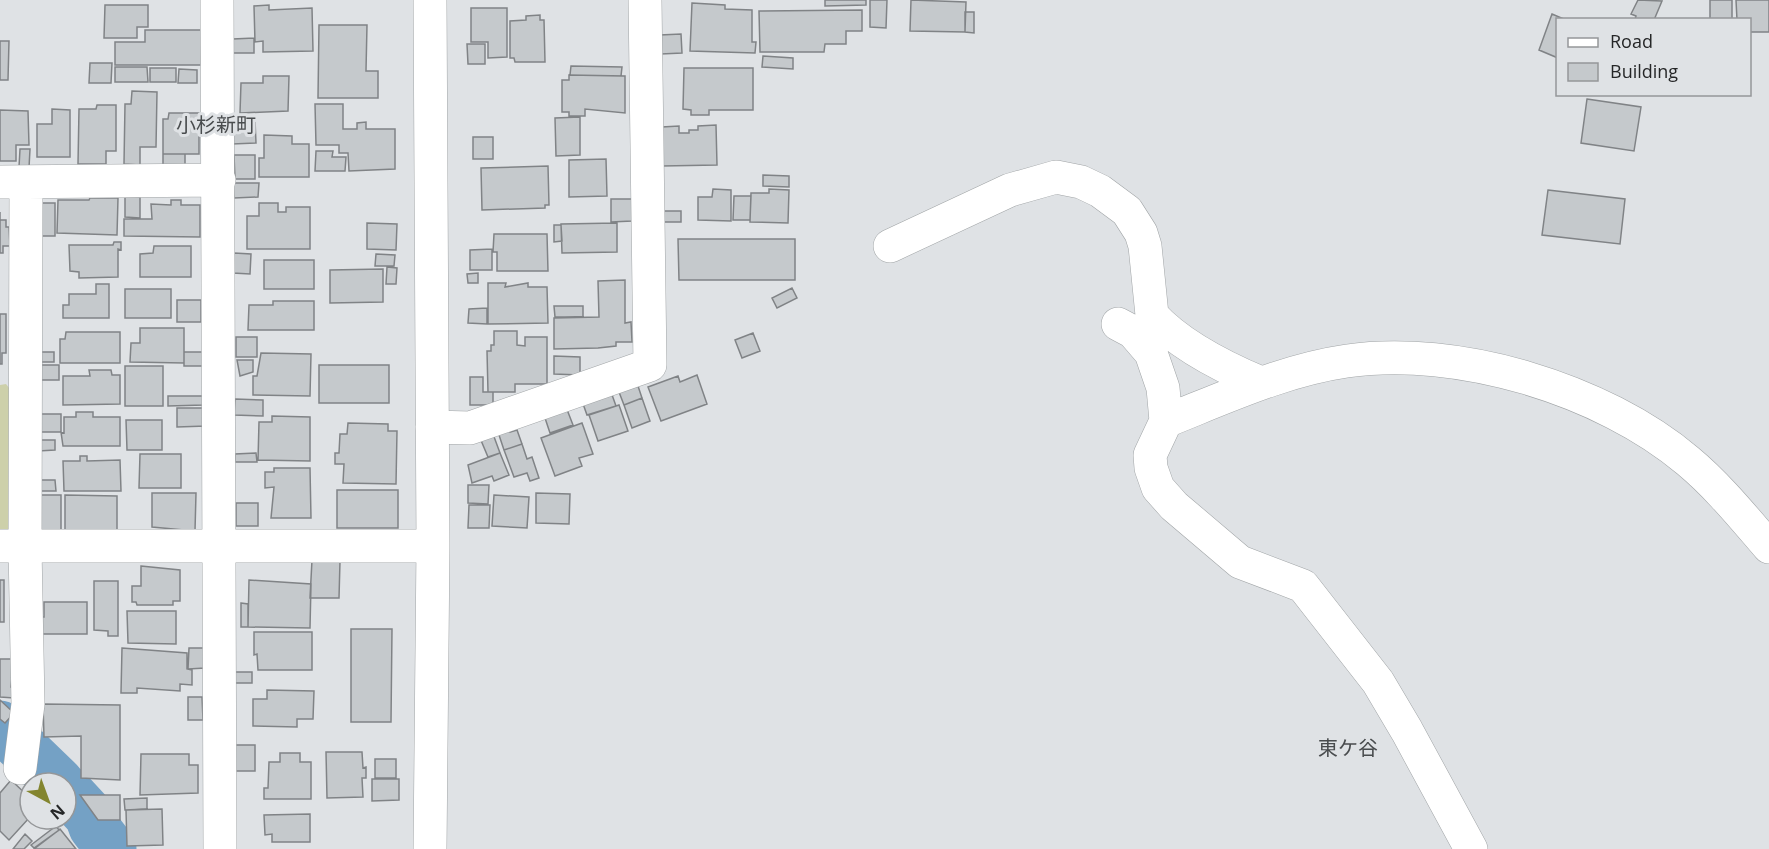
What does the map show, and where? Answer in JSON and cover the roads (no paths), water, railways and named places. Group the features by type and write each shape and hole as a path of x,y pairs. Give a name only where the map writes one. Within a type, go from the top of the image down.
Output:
{"street":[{"path":"217,0 221,545 220,849"},
{"path":"430,0 433,546 430,849"},
{"path":"432,427 470,428 650,365 645,0"},
{"path":"890,246 974,205 1028,184 1056,177 1081,182 1100,191 1127,211 1141,232 1145,246 1152,315 1151,353 1163,388 1166,421 1150,455 1151,468 1158,488 1174,506 1240,562 1303,586 1378,682 1471,849"},
{"path":"22,754 28,705 12,547 13,182 219,180"},
{"path":"1152,315 1174,336 1239,374 1261,383"},
{"path":"1118,324 1133,332 1151,353"},
{"path":"1166,421 1261,383 1345,361 1424,359 1499,371 1550,385 1600,405 1662,441 1711,483 1768,545"},
{"path":"12,547 433,546"}],"waterway":[{"path":"0,726 47,771"},
{"path":"78,803 90,816 94,827 111,849"}],"district":[{"name":"小杉新町","path":"216,124"},
{"name":"東ケ谷","path":"1348,747"}]}
